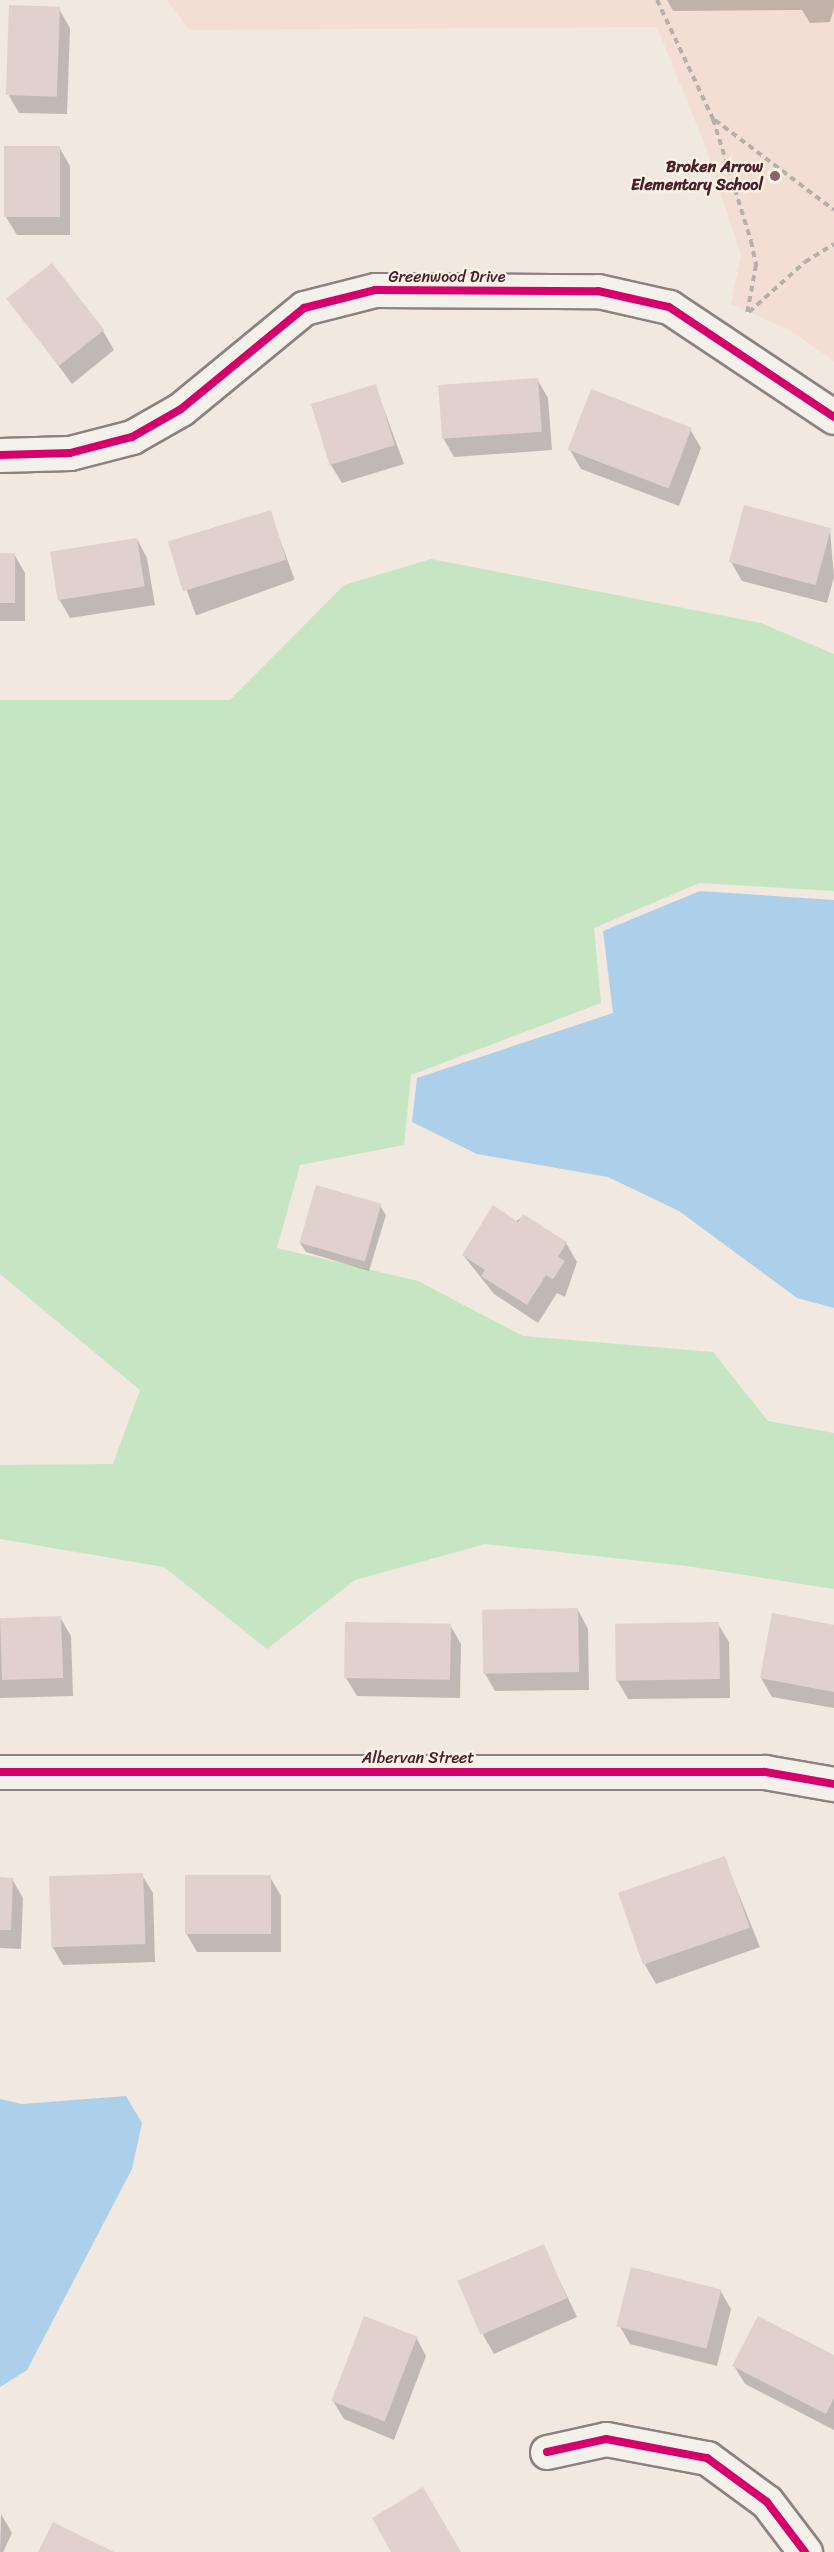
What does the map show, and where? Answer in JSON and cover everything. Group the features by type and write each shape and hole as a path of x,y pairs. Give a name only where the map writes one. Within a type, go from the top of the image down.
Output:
{"street":[{"name":"Greenwood Drive","path":"0,455 70,453 132,437 181,409 304,308 375,290 598,291 669,307 834,417"},
{"name":"Albervan Street","path":"0,1772 765,1772 834,1784"},
{"path":"547,2452 606,2439 707,2458 767,2502 805,2552"}],"path":[{"path":"657,0 713,119 756,265 745,316 805,262 834,244"},
{"path":"713,119 834,210"}],"shaded area":[{"name":"Broken Arrow Elementary School","path":"167,0 834,0 834,361 791,331 731,304 741,255 706,148 657,27 189,30"}],"green space":[{"path":"431,559 761,623 834,654 834,891 699,883 594,928 601,1003 411,1075 404,1145 300,1165 277,1248 418,1281 523,1336 713,1352 768,1421 834,1433 834,1589 687,1566 485,1544 355,1580 267,1649 164,1567 0,1539 0,1465 113,1464 140,1390 0,1274 0,700 230,700 344,585"}],"water":[{"path":"700,891 834,900 834,1308 797,1298 679,1211 608,1177 477,1154 412,1122 417,1078 613,1013 603,931"},
{"path":"126,2096 142,2123 132,2169 27,2370 0,2387 0,2099 22,2104"}],"building":[{"path":"9,5 60,7 57,97 6,95"},
{"path":"4,146 60,146 60,217 4,217"},
{"path":"52,263 104,330 59,366 6,299"},
{"path":"538,378 542,432 442,439 438,385"},
{"path":"376,384 395,445 330,465 311,404"},
{"path":"591,389 692,428 669,488 568,450"},
{"path":"744,505 831,528 816,585 729,562"},
{"path":"271,510 286,560 183,591 168,542"},
{"path":"137,538 145,586 58,600 50,552"},
{"path":"0,553 15,553 15,603 0,603"},
{"path":"316,1185 381,1204 365,1261 299,1243"},
{"path":"493,1205 518,1222 523,1214 567,1242 558,1257 565,1261 553,1279 546,1275 527,1305 481,1276 485,1270 462,1255"},
{"path":"578,1608 579,1672 483,1674 482,1610"},
{"path":"772,1613 834,1625 834,1692 760,1678"},
{"path":"61,1616 63,1678 2,1680 0,1618"},
{"path":"345,1622 451,1624 450,1680 344,1678"},
{"path":"719,1622 720,1679 616,1681 615,1624"},
{"path":"725,1856 750,1928 643,1965 618,1893"},
{"path":"143,1873 145,1944 52,1947 49,1876"},
{"path":"185,1875 271,1875 271,1934 185,1934"},
{"path":"0,1877 13,1878 11,1930 0,1930"},
{"path":"544,2244 567,2298 481,2335 457,2281"},
{"path":"631,2267 721,2289 706,2349 616,2326"},
{"path":"364,2316 417,2336 385,2421 331,2401"},
{"path":"758,2316 834,2355 834,2398 826,2414 732,2366"},
{"path":"423,2487 461,2552 391,2552 372,2518"},
{"path":"53,2522 114,2552 38,2552"}],"cycle path":[{"path":"0,455 70,453 132,437 181,409 304,308 375,290 598,291 669,307 834,417"},
{"path":"0,1772 765,1772 834,1784"},
{"path":"547,2452 606,2439 707,2458 767,2502 805,2552"}],"place":[{"name":"Broken Arrow Elementary School","path":"775,176"}]}
